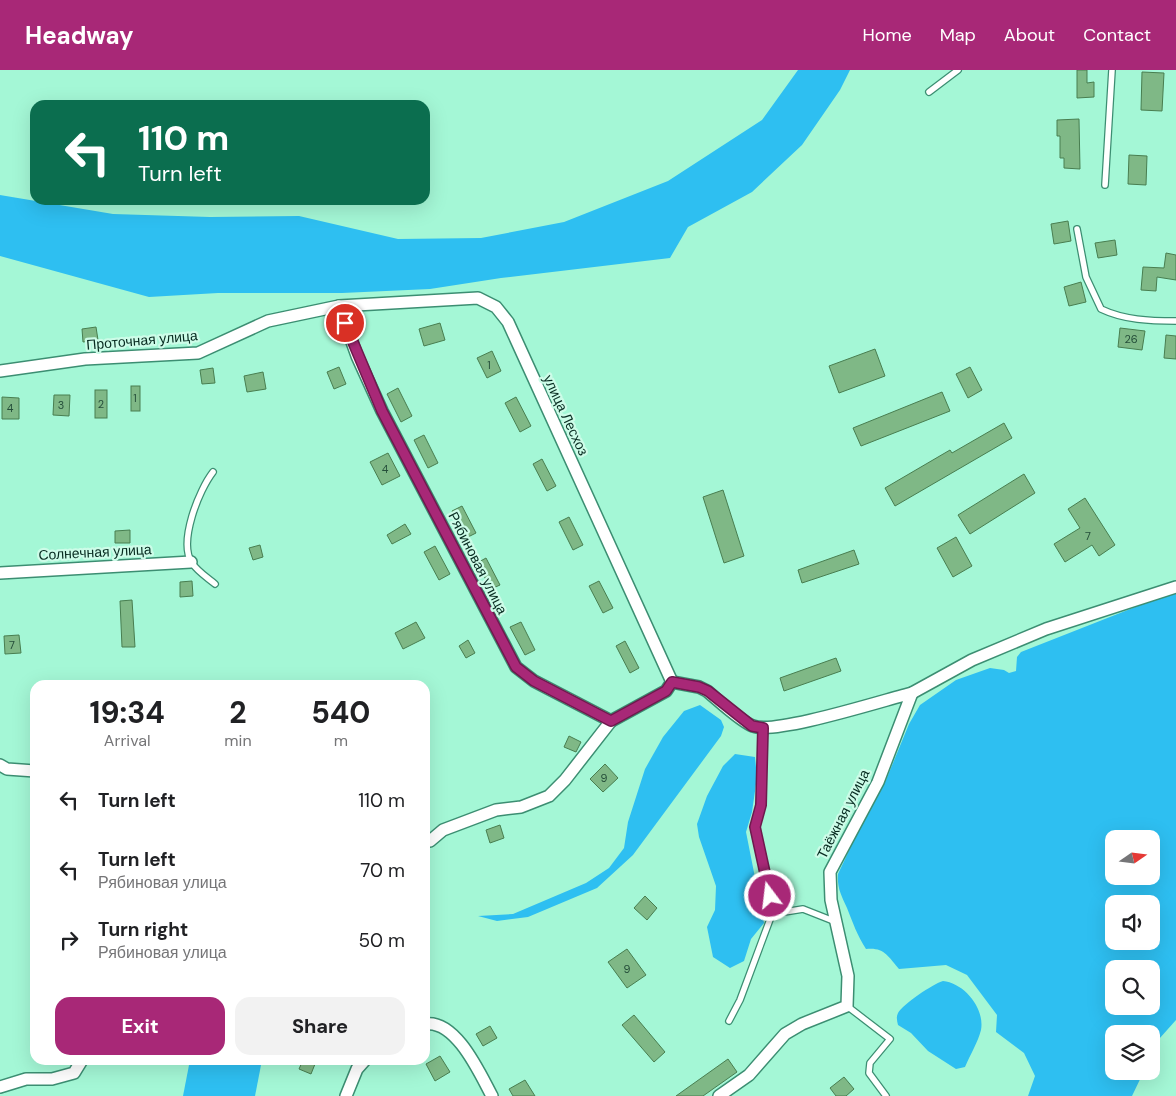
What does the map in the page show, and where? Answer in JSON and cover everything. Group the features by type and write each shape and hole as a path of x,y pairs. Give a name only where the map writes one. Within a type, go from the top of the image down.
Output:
{"street":[{"name":"улица Лесхоз","path":"339,306 478,298 496,307 508,322 672,682"},
{"name":"Проточная улица","path":"0,371 85,359 198,353 268,321 339,306"},
{"name":"Рябиновая улица","path":"339,306 382,411 516,667 534,681 611,721"},
{"name":"Солнечная улица","path":"0,573 191,562"},
{"path":"430,841 443,830 496,810 521,807 549,796 571,774 611,721 666,691 672,682 699,687 752,726 763,728 808,721 912,693 972,660 1046,629 1176,587"},
{"name":"Таёжная улица","path":"847,1006 848,976 831,900 830,872 878,782 912,693"},
{"path":"0,765 7,769 30,771"},
{"path":"719,1096 748,1075 785,1034 802,1024 847,1006"},
{"path":"430,1023 448,1030 470,1056 492,1096"},
{"path":"0,1087 26,1079 52,1080 74,1074 79,1065"},
{"path":"346,1096 357,1069 361,1065"}],"lane":[{"path":"929,92 958,70"},
{"path":"1105,185 1112,70"},
{"path":"1077,229 1086,277 1101,309 1113,315 1146,321 1176,321"},
{"path":"213,472 204,484 191,520 187,540 191,562 216,584"},
{"path":"729,1021 740,1000 772,914 755,827 761,805 763,728"},
{"path":"772,914 803,909 836,922"},
{"path":"847,1006 890,1039 870,1063 869,1074 886,1096"}],"water":[{"path":"798,70 850,70 840,90 802,145 752,192 688,227 670,258 501,278 430,289 342,293 218,293 149,297 0,256 0,195 30,200 30,205 59,205 113,214 210,217 299,216 398,239 481,238 564,222 668,181 762,120"},
{"path":"1176,591 1176,1020 1160,1038 1160,1025 1105,1025 1105,1080 1140,1080 1132,1096 1028,1096 1035,1076 1024,1053 996,1032 997,1015 967,975 946,965 899,969 885,953 877,949 866,949 855,929 841,895 838,874 869,808 886,780 909,724 920,705 956,680 990,668 1004,670 1009,673 1016,671 1017,657 1021,652"},
{"path":"700,705 721,720 724,727 721,736 633,855 597,888 528,917 497,921 478,916 513,914 586,883 609,868 624,848 628,822 645,769 663,737 684,711"},
{"path":"735,754 755,757 757,777 752,812 746,832 764,923 751,939 744,961 730,968 713,957 707,927 715,910 716,886 699,837 697,824 707,796 723,766"},
{"path":"943,981 958,986 965,992 980,1013 980,1035 965,1067 956,1069 928,1051 911,1033 898,1025 897,1020 901,1009 926,990"},
{"path":"189,1065 261,1065 255,1096 183,1096"}],"building":[{"path":"1077,70 1087,70 1087,83 1094,82 1094,97 1077,98"},
{"path":"1142,72 1164,73 1162,111 1141,110"},
{"path":"1079,119 1080,169 1064,168 1064,158 1060,158 1060,136 1057,136 1057,120"},
{"path":"1129,155 1147,156 1146,185 1128,184"},
{"path":"1068,221 1071,241 1054,244 1051,224"},
{"path":"1115,240 1117,255 1098,258 1095,243"},
{"path":"1166,253 1176,255 1176,280 1157,277 1156,291 1141,290 1143,267 1164,268"},
{"path":"1081,282 1086,302 1069,306 1064,287"},
{"path":"440,323 445,340 424,346 419,329"},
{"path":"96,327 98,340 83,342 82,329"},
{"path":"1120,328 1145,331 1142,350 1118,347"},
{"path":"1166,335 1176,336 1176,359 1164,358"},
{"path":"875,349 885,376 839,393 829,366"},
{"path":"492,351 501,371 487,378 477,358"},
{"path":"339,367 346,384 334,389 327,372"},
{"path":"970,367 982,390 968,398 956,374"},
{"path":"213,368 215,383 202,384 200,370"},
{"path":"263,372 266,389 247,392 244,376"},
{"path":"131,386 140,386 140,411 131,411"},
{"path":"398,388 412,416 401,422 387,394"},
{"path":"95,390 107,390 107,418 95,418"},
{"path":"942,392 950,411 861,446 853,428"},
{"path":"54,395 70,395 69,416 53,415"},
{"path":"2,397 19,398 19,419 2,419"},
{"path":"516,397 531,426 520,432 505,403"},
{"path":"1004,423 1012,438 895,506 885,488 950,450 952,453"},
{"path":"424,435 438,463 428,468 414,440"},
{"path":"388,453 400,476 382,485 370,462"},
{"path":"542,459 556,486 547,491 533,464"},
{"path":"1024,474 1035,493 970,534 958,515"},
{"path":"723,490 744,556 724,563 703,497"},
{"path":"1085,498 1115,545 1099,556 1092,545 1065,562 1054,544 1080,528 1068,509"},
{"path":"462,506 476,533 466,538 452,511"},
{"path":"569,517 583,545 573,550 559,522"},
{"path":"405,524 411,534 392,544 387,535"},
{"path":"130,530 130,543 115,543 115,531"},
{"path":"956,537 972,566 953,577 937,548"},
{"path":"260,545 263,557 253,560 249,548"},
{"path":"435,546 450,574 439,580 424,552"},
{"path":"854,550 859,564 802,583 798,570"},
{"path":"486,558 500,585 491,589 477,563"},
{"path":"192,581 193,596 180,597 180,582"},
{"path":"599,581 613,608 603,613 589,586"},
{"path":"132,600 135,647 122,647 120,601"},
{"path":"416,622 425,638 403,649 395,633"},
{"path":"521,622 535,650 525,655 510,627"},
{"path":"19,635 21,653 5,654 4,636"},
{"path":"468,640 475,653 466,658 459,646"},
{"path":"625,641 639,668 630,673 616,646"},
{"path":"836,658 841,671 784,691 780,678"},
{"path":"569,736 581,742 576,752 564,747"},
{"path":"605,764 618,778 603,792 590,779"},
{"path":"500,825 504,838 490,843 486,830"},
{"path":"645,896 657,908 647,920 634,908"},
{"path":"627,949 646,975 627,988 608,962"},
{"path":"634,1015 665,1052 654,1062 622,1025"},
{"path":"490,1026 497,1038 483,1046 476,1034"},
{"path":"440,1056 450,1072 435,1081 427,1065 430,1065 430,1062"},
{"path":"728,1059 737,1072 703,1096 676,1096"},
{"path":"301,1065 315,1065 311,1074 299,1069"},
{"path":"844,1077 854,1089 846,1096 836,1096 830,1088"},
{"path":"525,1080 535,1096 513,1096 509,1089"}],"route":[{"path":"345,323 382,411 495,631 516,667 534,681 611,721 666,691 672,682 699,687 708,691 752,726 763,728 761,805 755,827 770,896"}]}
